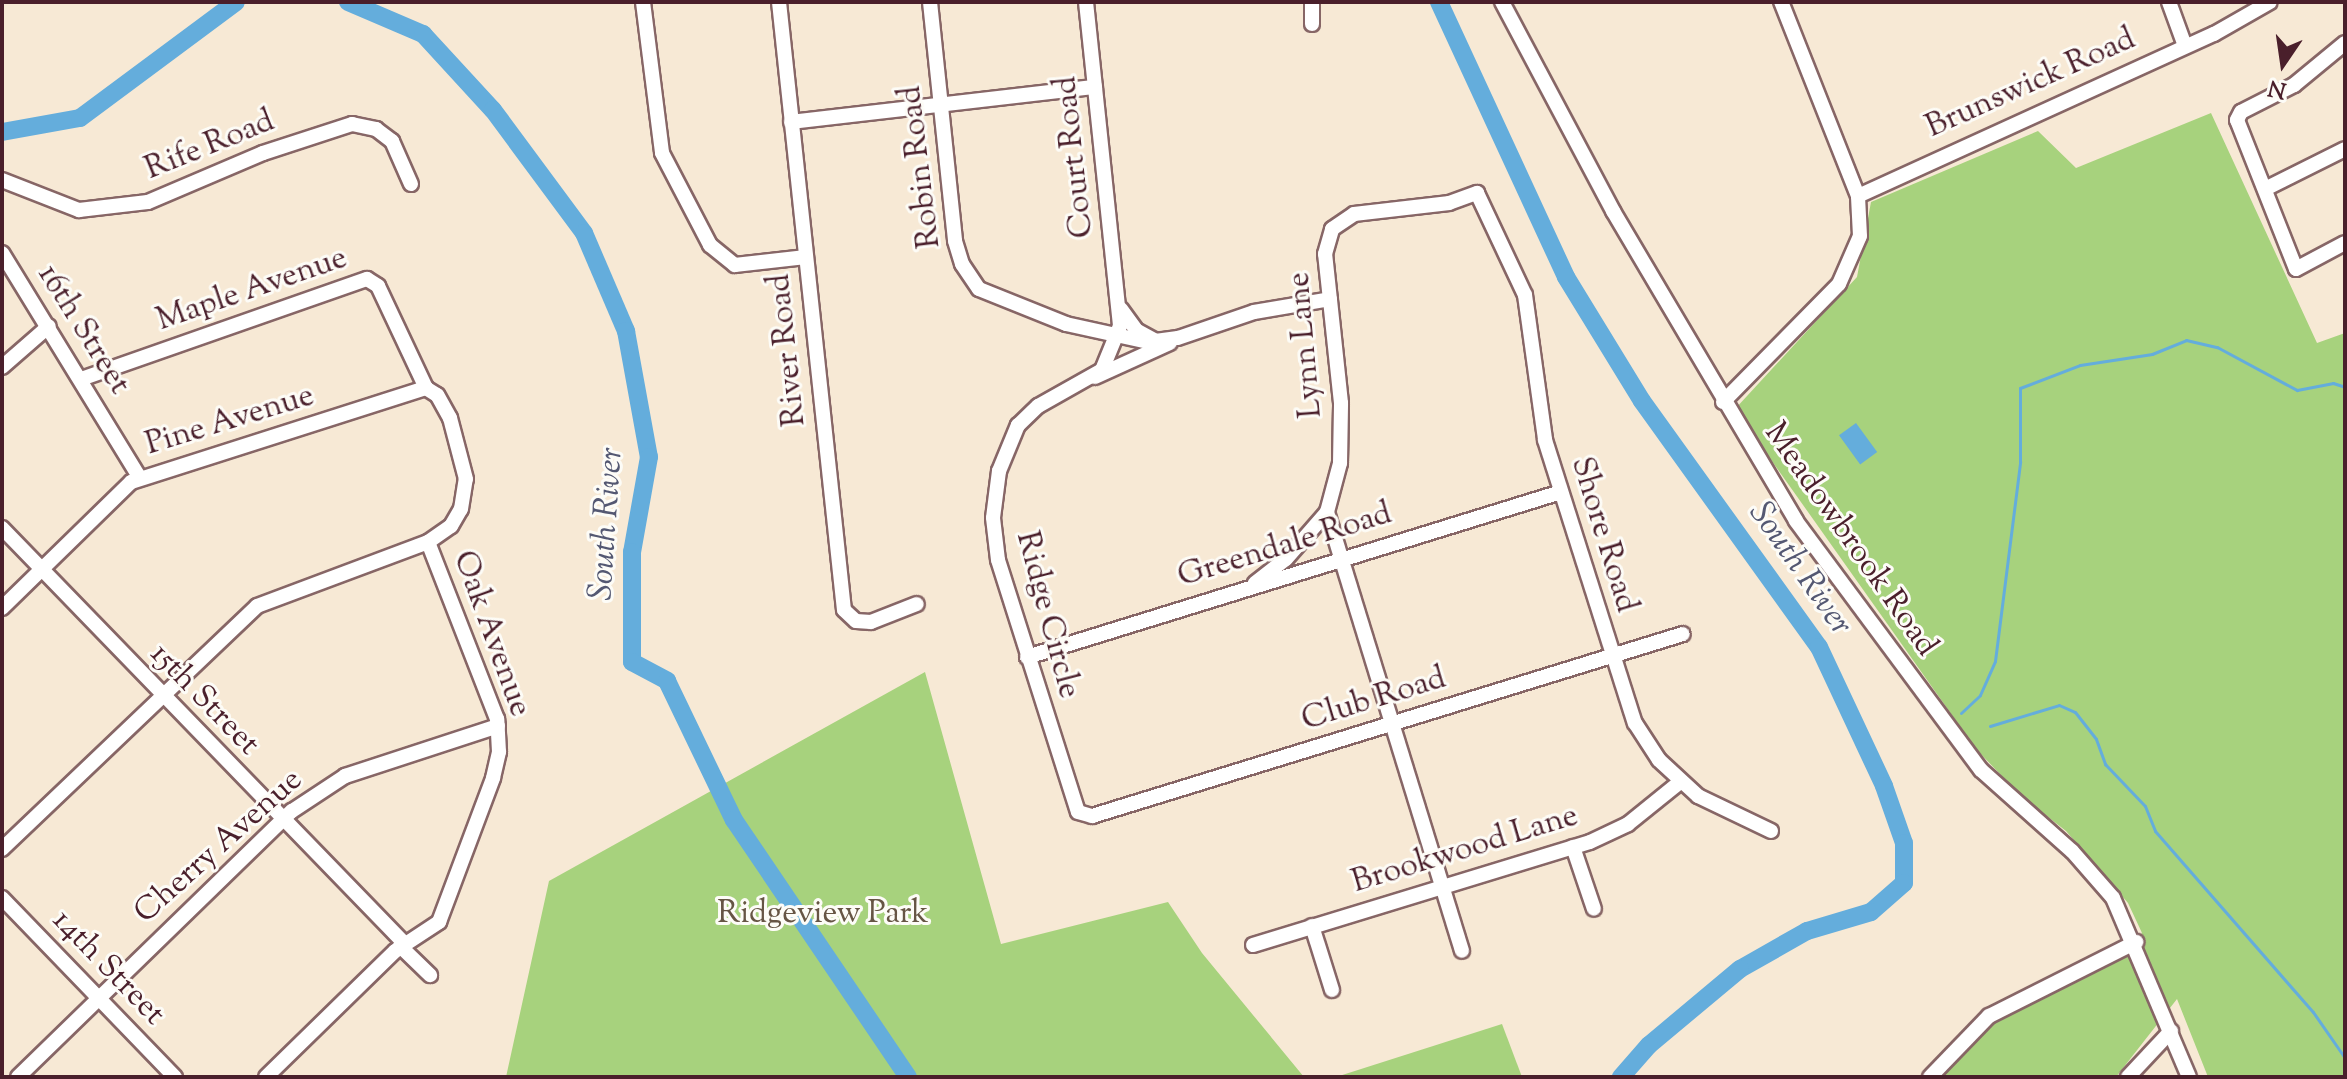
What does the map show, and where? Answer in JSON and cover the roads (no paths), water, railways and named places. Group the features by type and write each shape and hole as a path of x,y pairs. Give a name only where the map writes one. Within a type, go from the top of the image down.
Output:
{"street":[{"path":"643,2 662,153 710,245 735,265 806,257"},
{"name":"River Road","path":"779,2 844,610 856,621 871,622 917,604"},
{"name":"Robin Road","path":"930,2 955,241 967,275 995,298 1091,331 1118,337"},
{"name":"Court Road","path":"1086,2 1120,307 1118,337"},
{"path":"1312,2 1312,24"},
{"name":"Meadowbrook Road","path":"1502,2 1723,402 1796,521 1937,712 2001,791 2091,869 2136,942 2189,1077"},
{"path":"1723,402 1848,272 1860,236 1858,196 1781,2"},
{"path":"2169,2 2185,46"},
{"name":"Brunswick Road","path":"1858,196 2185,46 2270,2"},
{"path":"2345,43 2294,85 2239,115 2238,125 2296,269 2345,243"},
{"path":"791,122 1095,87"},
{"name":"Rife Road","path":"2,180 68,209 148,202 263,153 352,124 376,129 392,141 411,184"},
{"path":"2265,189 2345,149"},
{"name":"Lynn Lane","path":"1462,951 1327,512 1342,435 1326,247 1339,222 1354,214 1449,203 1477,193"},
{"name":"Shore Road","path":"1477,193 1525,295 1540,410 1561,492 1611,656 1635,723 1680,782 1716,808 1771,831"},
{"name":"16th Street","path":"2,253 140,478"},
{"name":"Maple Avenue","path":"81,379 367,279 378,286 426,388"},
{"name":"Ridge Circle","path":"1080,814 1027,657 994,540 999,471 1024,418 1098,373 1106,376 1178,338 1231,318 1330,299"},
{"path":"1098,373 1101,348 1091,331 1120,307 1136,330 1158,342"},
{"path":"2,367 49,326"},
{"path":"1098,373 1118,337"},
{"name":"Ridge Circle","path":"1118,337 1158,342 1178,338"},
{"name":"Pine Avenue","path":"2,608 140,478 426,388"},
{"name":"Oak Avenue","path":"266,1077 402,944 439,922 493,778 498,726 428,542 459,514 466,479 450,418 440,399 426,388"},
{"name":"Greendale Road","path":"1027,657 1255,583 1561,492"},
{"path":"1255,583 1286,559 1327,512"},
{"name":"15th Street","path":"2,528 430,975"},
{"path":"2,849 265,601 428,542"},
{"name":"Club Road","path":"1080,814 1092,816 1683,634"},
{"name":"Cherry Avenue","path":"18,1077 281,820 345,776 498,726"},
{"name":"Brookwood Lane","path":"1253,945 1573,847 1628,824 1680,782"},
{"path":"1573,847 1594,909"},
{"name":"14th Street","path":"2,898 175,1077"},
{"path":"1312,926 1332,990"},
{"path":"1930,1077 1989,1016 2136,942"},
{"path":"2128,1077 2171,1031"}],"water":[{"path":"1856,423 1877,452 1860,464 1839,435"}],"waterway":[{"name":"South River","path":"2,132 80,118 236,2"},
{"name":"South River","path":"348,2 423,34 493,110 584,233 626,331 649,457 632,552 632,662 667,681 734,820 908,1077"},
{"name":"South River","path":"1439,2 1566,277 1642,401 1819,647 1884,786 1904,843 1904,883 1871,912 1807,931 1740,969 1649,1045 1621,1077"},
{"path":"1961,713 1980,695 1995,661 2020,462 2020,388 2080,365 2152,354 2186,340 2217,347 2297,390 2333,383 2345,387"},
{"path":"1990,726 2059,705 2075,712 2096,739 2105,764 2145,806 2155,831 2313,1012 2345,1058"}],"park label":[{"name":"Ridgeview Park","path":"823,914"}]}
